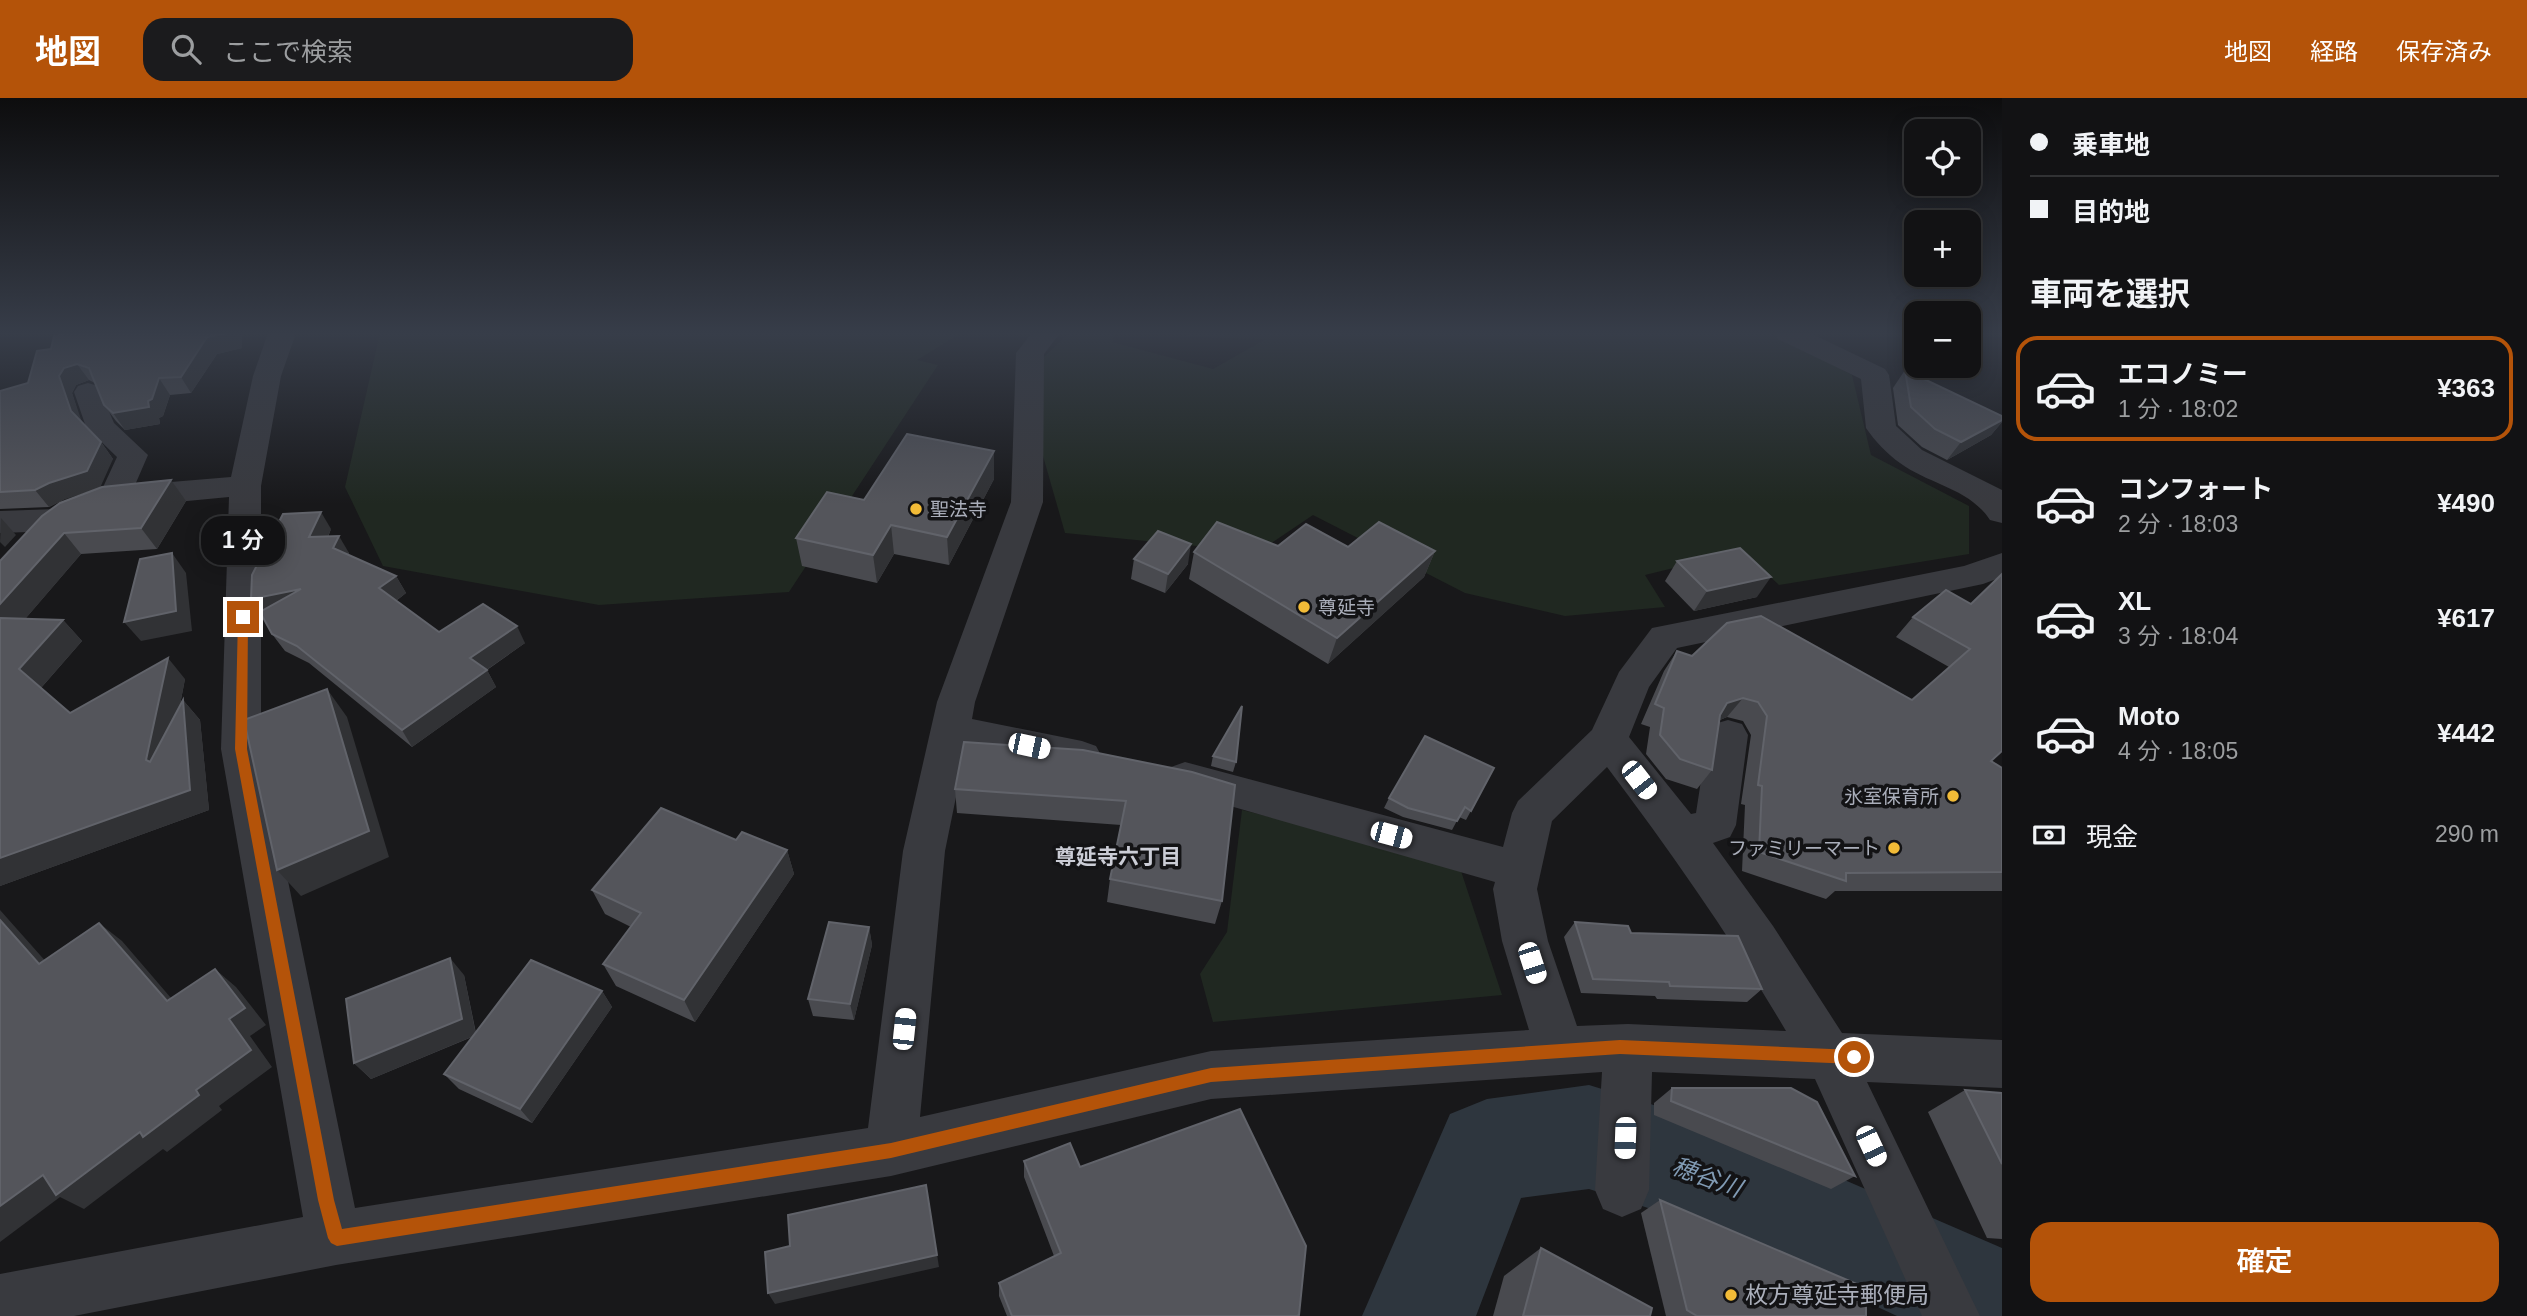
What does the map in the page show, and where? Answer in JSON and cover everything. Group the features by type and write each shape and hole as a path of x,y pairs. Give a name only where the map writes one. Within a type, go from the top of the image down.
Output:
{"street":[{"path":"264,390 245,486 241,749 326,1200 337,1238"},
{"path":"891,1150 924,851 956,702 1027,502 1029,390"},
{"path":"1877,390 1881,428 1911,457 1991,497 2002,513"},
{"path":"88,392 101,427 133,455 114,498"},
{"path":"24,552 56,520 95,501 156,491 245,486"},
{"path":"0,522 56,520"},
{"path":"1560,1050 1525,941 1515,890 1533,813 1608,739 1632,682 1665,637 1971,576 2002,564"},
{"path":"950,730 1186,778 1520,870"},
{"path":"1682,834 1715,825 1728,735"},
{"path":"1608,739 1682,834 1757,940 1829,1056 1951,1316"},
{"path":"3,1303 337,1238 891,1150 1211,1075 1628,1047 2002,1063"},
{"path":"1622,1191 1628,1047"}],"shaded area":[{"path":"367,390 922,390 789,592 599,605 383,566 345,487"},
{"path":"1024,390 1856,390 1871,455 1969,506 1969,554 1779,585 1743,551 1645,575 1665,607 1565,616 1465,593 1313,515 1258,552 1065,533"},
{"path":"1242,810 1459,865 1502,995 1213,1022 1200,974 1227,932"}],"building":[{"path":"64,390 71,411 101,442 87,471 35,490 0,492 0,391"},
{"path":"98,390 155,390 152,399 148,401 149,407 113,413 104,405"},
{"path":"1908,390 1947,390 2002,416 2002,420 1961,442 1935,429 1911,407"},
{"path":"907,434 994,451 947,537 891,525 873,555 796,538 827,492 864,500"},
{"path":"171,480 141,528 64,533 0,604 0,561 42,516 60,503 102,487"},
{"path":"321,512 309,537 339,536 333,548 396,576 379,588 439,632 483,604 517,626 470,658 487,670 402,730 297,646 272,634 260,612 301,589 251,599 252,575 283,514"},
{"path":"1217,522 1278,546 1306,524 1348,547 1379,522 1435,551 1337,638 1194,552"},
{"path":"1158,531 1191,544 1168,574 1134,559"},
{"path":"1740,548 1771,577 1707,591 1677,561"},
{"path":"172,553 176,611 124,622 140,559"},
{"path":"2002,574 2002,751 1991,761 2002,768 2002,872 1846,873 1846,881 1759,852 1762,786 1758,785 1767,716 1758,702 1743,698 1727,703 1720,715 1712,770 1680,759 1660,735 1664,708 1655,704 1677,651 1692,656 1727,623 1761,616 1912,700 1970,649 1913,617 1946,590 1971,604"},
{"path":"0,618 63,620 19,669 70,713 168,658 146,760 150,762 183,700 190,790 0,858"},
{"path":"327,689 369,831 277,870 244,720"},
{"path":"1242,706 1236,762 1213,756"},
{"path":"1425,736 1494,768 1471,811 1465,807 1457,821 1408,808 1389,798"},
{"path":"964,742 1083,750 1192,772 1235,785 1222,901 1110,879 1126,801 955,789"},
{"path":"661,808 736,840 742,832 787,850 684,1000 603,964 641,913 592,890"},
{"path":"0,920 39,964 99,923 167,1001 215,969 245,1008 229,1019 251,1050 196,1090 199,1095 143,1137 140,1132 56,1195 43,1175 0,1206"},
{"path":"829,922 869,927 850,1004 808,999"},
{"path":"1575,922 1628,926 1631,933 1738,936 1762,989 1670,986 1669,982 1593,979"},
{"path":"450,958 462,1019 354,1063 346,999"},
{"path":"531,960 602,991 520,1109 444,1074"},
{"path":"1672,1088 1791,1088 1817,1102 1855,1176 1671,1101"},
{"path":"1965,1090 2002,1093 2002,1164"},
{"path":"1240,1109 1306,1246 1299,1315 1012,1316 999,1283 1061,1253 1024,1161 1070,1143 1080,1167"},
{"path":"926,1185 937,1255 768,1293 765,1252 790,1246 788,1215"},
{"path":"1660,1200 1866,1288 1866,1316 1697,1316 1687,1310"},
{"path":"1541,1248 1652,1308 1650,1316 1523,1316"}],"waterway":[{"name":"穂谷川","path":"1419,1316 1487,1151 1589,1137 1715,1177 2002,1306"}],"place":[{"name":"聖法寺","path":"916,509"},
{"name":"尊延寺","path":"1304,607"},
{"name":"氷室保育所","path":"1953,796"},
{"name":"ファミリーマート","path":"1894,848"},
{"name":"枚方尊延寺郵便局","path":"1731,1295"}],"district":[{"name":"尊延寺六丁目","path":"1118,856"}],"route":[{"path":"243,617 241,749 326,1200 337,1238 891,1150 1211,1075 1620,1047 1854,1057"}]}
